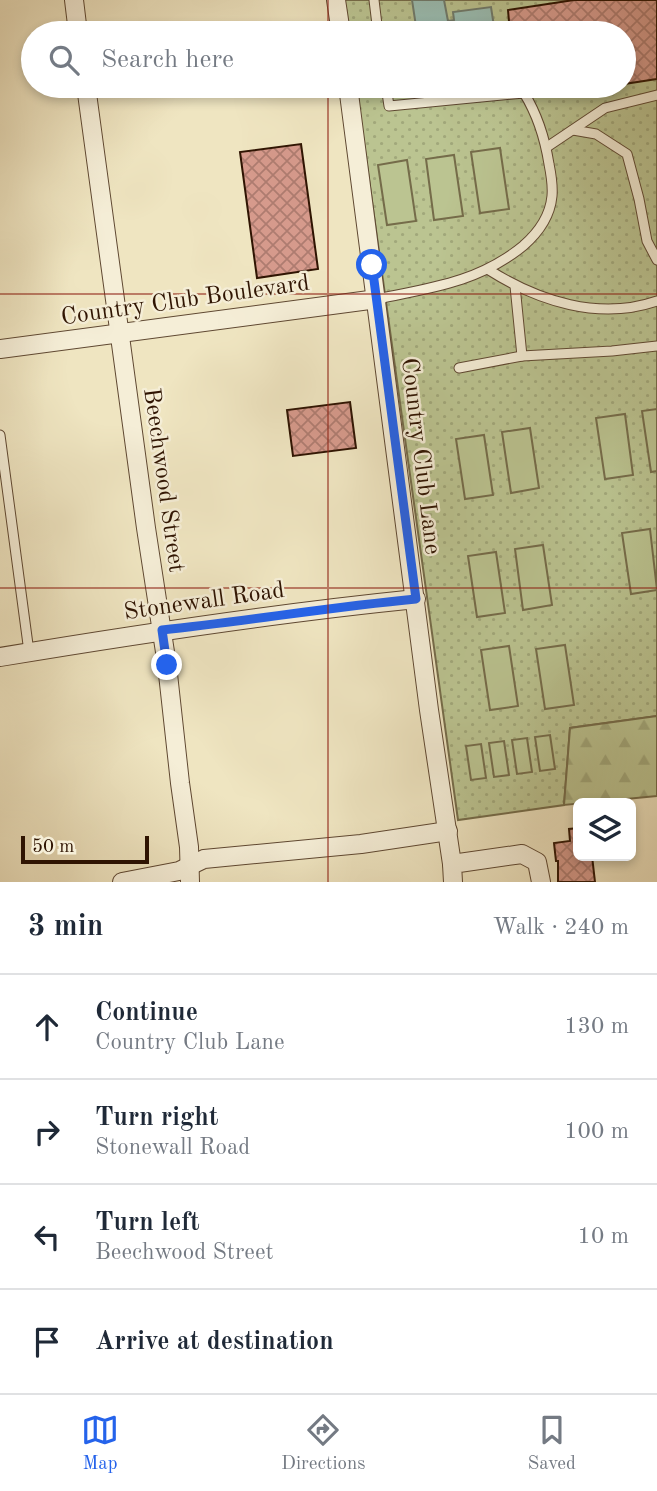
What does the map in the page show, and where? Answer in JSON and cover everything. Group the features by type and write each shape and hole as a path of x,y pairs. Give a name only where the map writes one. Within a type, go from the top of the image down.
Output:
{"street":[{"path":"74,0 77,21"},
{"path":"336,0 339,21"},
{"name":"Beechwood Street","path":"88,98 162,630 189,846 189,874"},
{"name":"Country Club Lane","path":"350,98 452,873 522,854 537,862 541,882"},
{"name":"Country Club Boulevard","path":"0,349 377,299"},
{"name":"Stonewall Road","path":"0,657 162,630 230,623 316,609 416,599"},
{"path":"122,882 179,872 189,874 204,859 361,844 448,831"}],"lane":[{"path":"374,0 377,21"},
{"path":"547,148 605,108 657,94"},
{"path":"388,98 389,106 472,98"},
{"path":"377,299 458,281 489,270 532,238 541,226 552,198 552,183 547,148 527,98"},
{"path":"573,130 596,134 627,154 647,242 656,259"},
{"path":"489,270 515,286 561,304 614,309 657,301"},
{"path":"515,286 522,355"},
{"path":"458,368 522,355 657,346"},
{"path":"0,435 29,652"}],"green space":[{"path":"344,0 657,0 657,716 570,728 564,805 458,820 358,98 636,98 636,21 347,21"},
{"path":"500,148 509,209 480,213 471,152"},
{"path":"454,155 463,216 434,220 426,159"},
{"path":"407,160 416,221 387,225 378,165"},
{"path":"657,409 657,471 651,472 642,411"},
{"path":"625,414 633,475 605,479 596,418"},
{"path":"530,428 539,488 511,493 502,432"},
{"path":"484,435 493,495 465,499 456,439"},
{"path":"650,529 657,590 631,594 622,533"},
{"path":"543,545 552,605 523,610 515,549"},
{"path":"496,552 505,613 477,617 468,556"},
{"path":"565,645 574,705 545,709 536,649"},
{"path":"509,646 518,706 490,710 481,650"},
{"path":"657,716 657,796 573,798 573,804 564,805 570,728"},
{"path":"550,735 555,769 540,771 535,737"},
{"path":"527,738 532,772 517,774 512,740"},
{"path":"504,741 509,775 494,777 489,743"},
{"path":"481,744 486,778 471,780 466,746"}],"water":[{"path":"412,0 444,0 448,21 415,21"},
{"path":"491,7 493,21 448,21 454,20 453,12"}],"building":[{"path":"574,0 657,0 657,79 636,82 636,21 509,21 508,10"},
{"path":"301,144 318,269 257,278 240,152"},
{"path":"350,402 356,448 293,456 287,410"},
{"path":"569,829 573,829 573,861 593,861 595,882 558,882 558,861 554,843 570,841"}],"route":[{"path":"167,665 162,630 230,623 316,609 416,599 372,265"}]}
